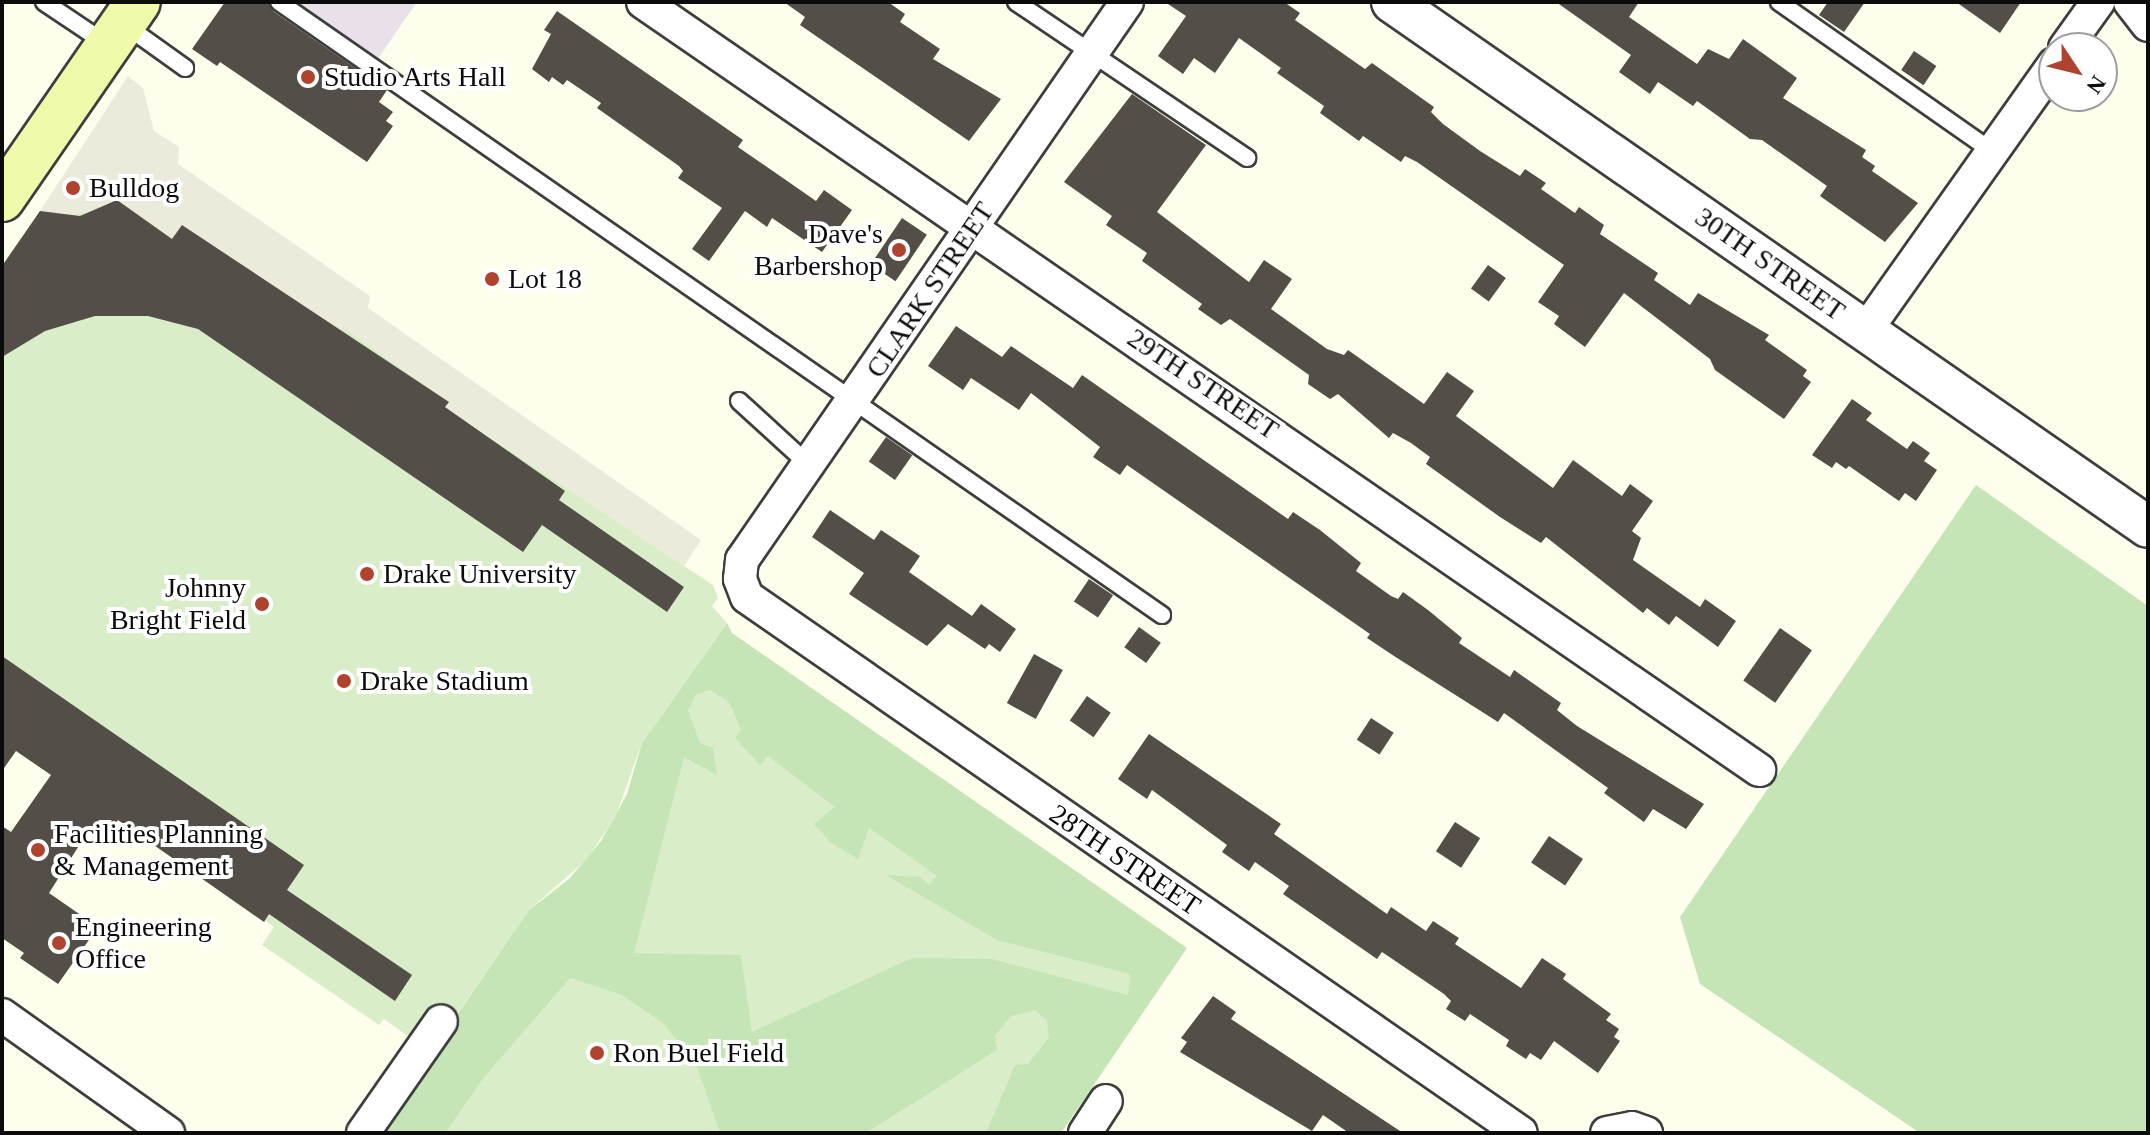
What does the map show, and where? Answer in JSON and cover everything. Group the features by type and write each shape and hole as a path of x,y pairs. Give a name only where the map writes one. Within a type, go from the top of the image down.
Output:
{"main road":[{"path":"2,199 123,24"}],"street":[{"name":"29TH STREET","path":"643,2 1759,770"},
{"name":"CLARK STREET","path":"740,579 742,560 855,401 1127,2"},
{"name":"30TH STREET","path":"1392,2 2148,527"},
{"path":"2076,32 2098,2"},
{"path":"2130,2 2148,25"},
{"path":"1866,330 2038,86"},
{"name":"28TH STREET","path":"740,579 747,597 1521,1133"},
{"path":"2,1015 159,1130"},
{"path":"363,1133 441,1021"},
{"path":"1085,1133 1106,1101"},
{"path":"1607,1133 1632,1128 1646,1133"}],"lane":[{"path":"44,2 123,24 185,68"},
{"path":"279,2 1162,615"},
{"path":"1016,2 1247,158"},
{"path":"1779,2 1992,151"},
{"path":"739,401 809,465"}],"shaded area":[{"path":"294,2 417,2 377,60"},
{"path":"128,76 143,88 154,131 179,147 178,164 370,296 368,308 701,540 684,566 445,407 448,402 343,327 338,333 182,225 172,239 93,212 66,216 40,211"}],"green space":[{"name":"Drake Stadium","path":"40,211 93,212 172,238 182,225 337,332 342,326 449,402 446,408 713,585 718,598 712,606 727,623 642,743 615,818 586,860 529,910 431,1052 384,1019 379,1025 262,945 274,927 2,738 2,266"},
{"path":"1976,485 2148,606 2148,1133 1920,1133 1700,984 1680,917"},
{"path":"727,623 732,633 1187,948 1061,1133 376,1133 529,910 569,879 601,841 627,794 642,743"},
{"path":"710,690 729,702 741,730 735,738 760,765 768,756 835,807 814,824 831,843 858,859 869,828 937,876 929,885 920,877 886,875 997,940 1130,974 1128,995 992,959 912,958 752,1032 741,955 634,953 684,757 717,775 713,748 700,743 688,711 695,695"},
{"name":"Ron Buel Field","path":"570,978 620,994 663,1023 696,1064 720,1133 445,1133 485,1076"},
{"path":"1035,1010 1047,1021 1049,1037 1028,1064 1015,1065 986,1133 866,1133 997,1050 995,1036 1011,1016"}],"building":[{"name":"Studio Arts Hall","path":"225,2 268,2 273,11 387,90 379,102 393,112 386,121 393,126 367,162 220,62 217,66 192,49"},
{"path":"784,2 888,2 905,14 900,22 940,49 933,59 1001,99 969,141 800,25 805,17"},
{"path":"1165,2 1284,2 1300,13 1295,20 1365,69 1372,63 1434,107 1431,112 1443,124 1480,151 1520,176 1525,169 1546,183 1541,189 1575,213 1579,207 1604,225 1600,234 1658,273 1654,280 1690,305 1698,293 1769,335 1765,340 1807,370 1803,376 1811,382 1784,419 1715,370 1710,359 1624,293 1585,347 1554,324 1559,316 1538,302 1564,265 1417,162 1405,156 1401,162 1363,136 1359,141 1320,113 1324,106 1277,73 1281,68 1239,38 1215,73 1194,58 1183,74 1158,56 1186,16"},
{"path":"1556,2 1639,2 1629,17 1697,64 1708,49 1729,59 1743,39 1797,78 1783,98 1866,150 1862,157 1875,166 1872,171 1918,203 1885,242 1820,196 1827,186 1762,140 1750,139 1697,101 1693,106 1658,82 1650,94 1619,72 1631,55"},
{"path":"1828,2 1865,2 1844,32 1819,15"},
{"path":"1956,2 2021,2 2000,33"},
{"path":"557,11 743,140 738,147 816,201 824,190 852,210 822,252 772,218 767,227 745,211 709,261 692,249 722,208 678,178 683,171 679,166 597,108 601,103 567,80 563,85 552,77 549,82 532,69 551,34 544,30"},
{"path":"1914,51 1936,66 1924,85 1901,70"},
{"path":"1132,94 1206,145 1157,212 1249,282 1264,260 1292,279 1271,309 1327,349 1344,355 1348,350 1424,404 1447,372 1474,391 1456,416 1553,488 1573,460 1622,496 1630,484 1653,501 1632,531 1641,538 1633,560 1700,607 1705,599 1736,621 1718,647 1676,616 1669,625 1647,608 1643,613 1546,537 1541,543 1426,464 1430,457 1411,443 1393,433 1389,438 1338,394 1330,399 1308,384 1309,375 1230,319 1221,325 1198,309 1202,304 1142,261 1147,253 1106,225 1112,216 1064,182"},
{"path":"117,200 172,239 182,225 449,402 445,407 565,491 559,500 684,587 667,612 542,525 523,552 198,329 148,316 95,316 45,331 2,357 2,266 40,211 80,216"},
{"name":"Dave's Barbershop","path":"902,218 927,235 896,281 871,264"},
{"path":"1488,265 1506,278 1489,301 1471,288"},
{"path":"956,326 1002,357 1011,346 1073,388 1082,375 1288,519 1293,512 1320,530 1361,563 1356,571 1391,596 1398,599 1403,592 1462,638 1459,643 1510,677 1514,670 1561,703 1557,710 1577,726 1704,804 1686,829 1653,809 1644,822 1604,793 1608,788 1504,713 1498,722 1394,656 1367,638 1370,634 1127,465 1120,475 1093,457 1100,447 1031,393 1019,410 971,378 963,390 928,366"},
{"path":"1852,399 1872,413 1866,420 1907,449 1913,441 1930,453 1924,461 1937,470 1916,501 1905,493 1899,501 1849,466 1846,469 1836,462 1832,468 1812,455"},
{"path":"886,437 912,455 895,480 869,462"},
{"path":"830,510 874,540 881,530 920,556 909,572 972,616 981,604 1016,629 1000,652 989,644 985,649 948,624 927,646 849,594 864,573 812,537"},
{"path":"1089,579 1113,595 1098,618 1074,601"},
{"path":"1139,627 1161,643 1146,663 1124,647"},
{"path":"1780,628 1812,650 1775,703 1743,680"},
{"path":"1034,654 1063,670 1036,719 1007,703"},
{"path":"2,656 304,865 287,890 412,975 395,1001 269,914 264,922 118,820 102,843 87,833 49,893 98,927 58,984 20,958 24,953 2,938 2,826 11,832 51,775 16,751 2,771"},
{"path":"1087,696 1111,713 1094,737 1070,721"},
{"path":"1371,718 1394,733 1379,755 1357,740"},
{"path":"1149,734 1281,824 1274,834 1387,914 1391,907 1426,931 1433,921 1459,938 1455,944 1521,988 1542,958 1566,974 1563,979 1611,1014 1606,1020 1619,1029 1614,1037 1620,1041 1598,1073 1554,1041 1541,1060 1530,1053 1526,1059 1506,1046 1509,1040 1470,1014 1465,1021 1446,1009 1451,1001 1444,994 1382,952 1377,959 1283,894 1289,886 1255,862 1249,871 1222,852 1227,845 1152,790 1147,799 1118,779"},
{"path":"1455,822 1480,838 1461,868 1436,851"},
{"path":"1549,836 1583,859 1565,885 1531,863"},
{"path":"1213,996 1236,1012 1231,1019 1403,1133 1349,1133 1323,1115 1312,1131 1180,1052 1187,1042 1181,1038"}],"place":[{"name":"Studio Arts Hall","path":"308,77"},
{"name":"Bulldog","path":"73,188"},
{"name":"Dave's Barbershop","path":"899,250"},
{"name":"Lot 18","path":"492,279"},
{"name":"Drake University","path":"367,574"},
{"name":"Johnny Bright Field","path":"262,604"},
{"name":"Drake Stadium","path":"344,681"},
{"name":"Facilities Planning & Management","path":"38,850"},
{"name":"Engineering Office","path":"59,943"},
{"name":"Ron Buel Field","path":"597,1053"}]}
